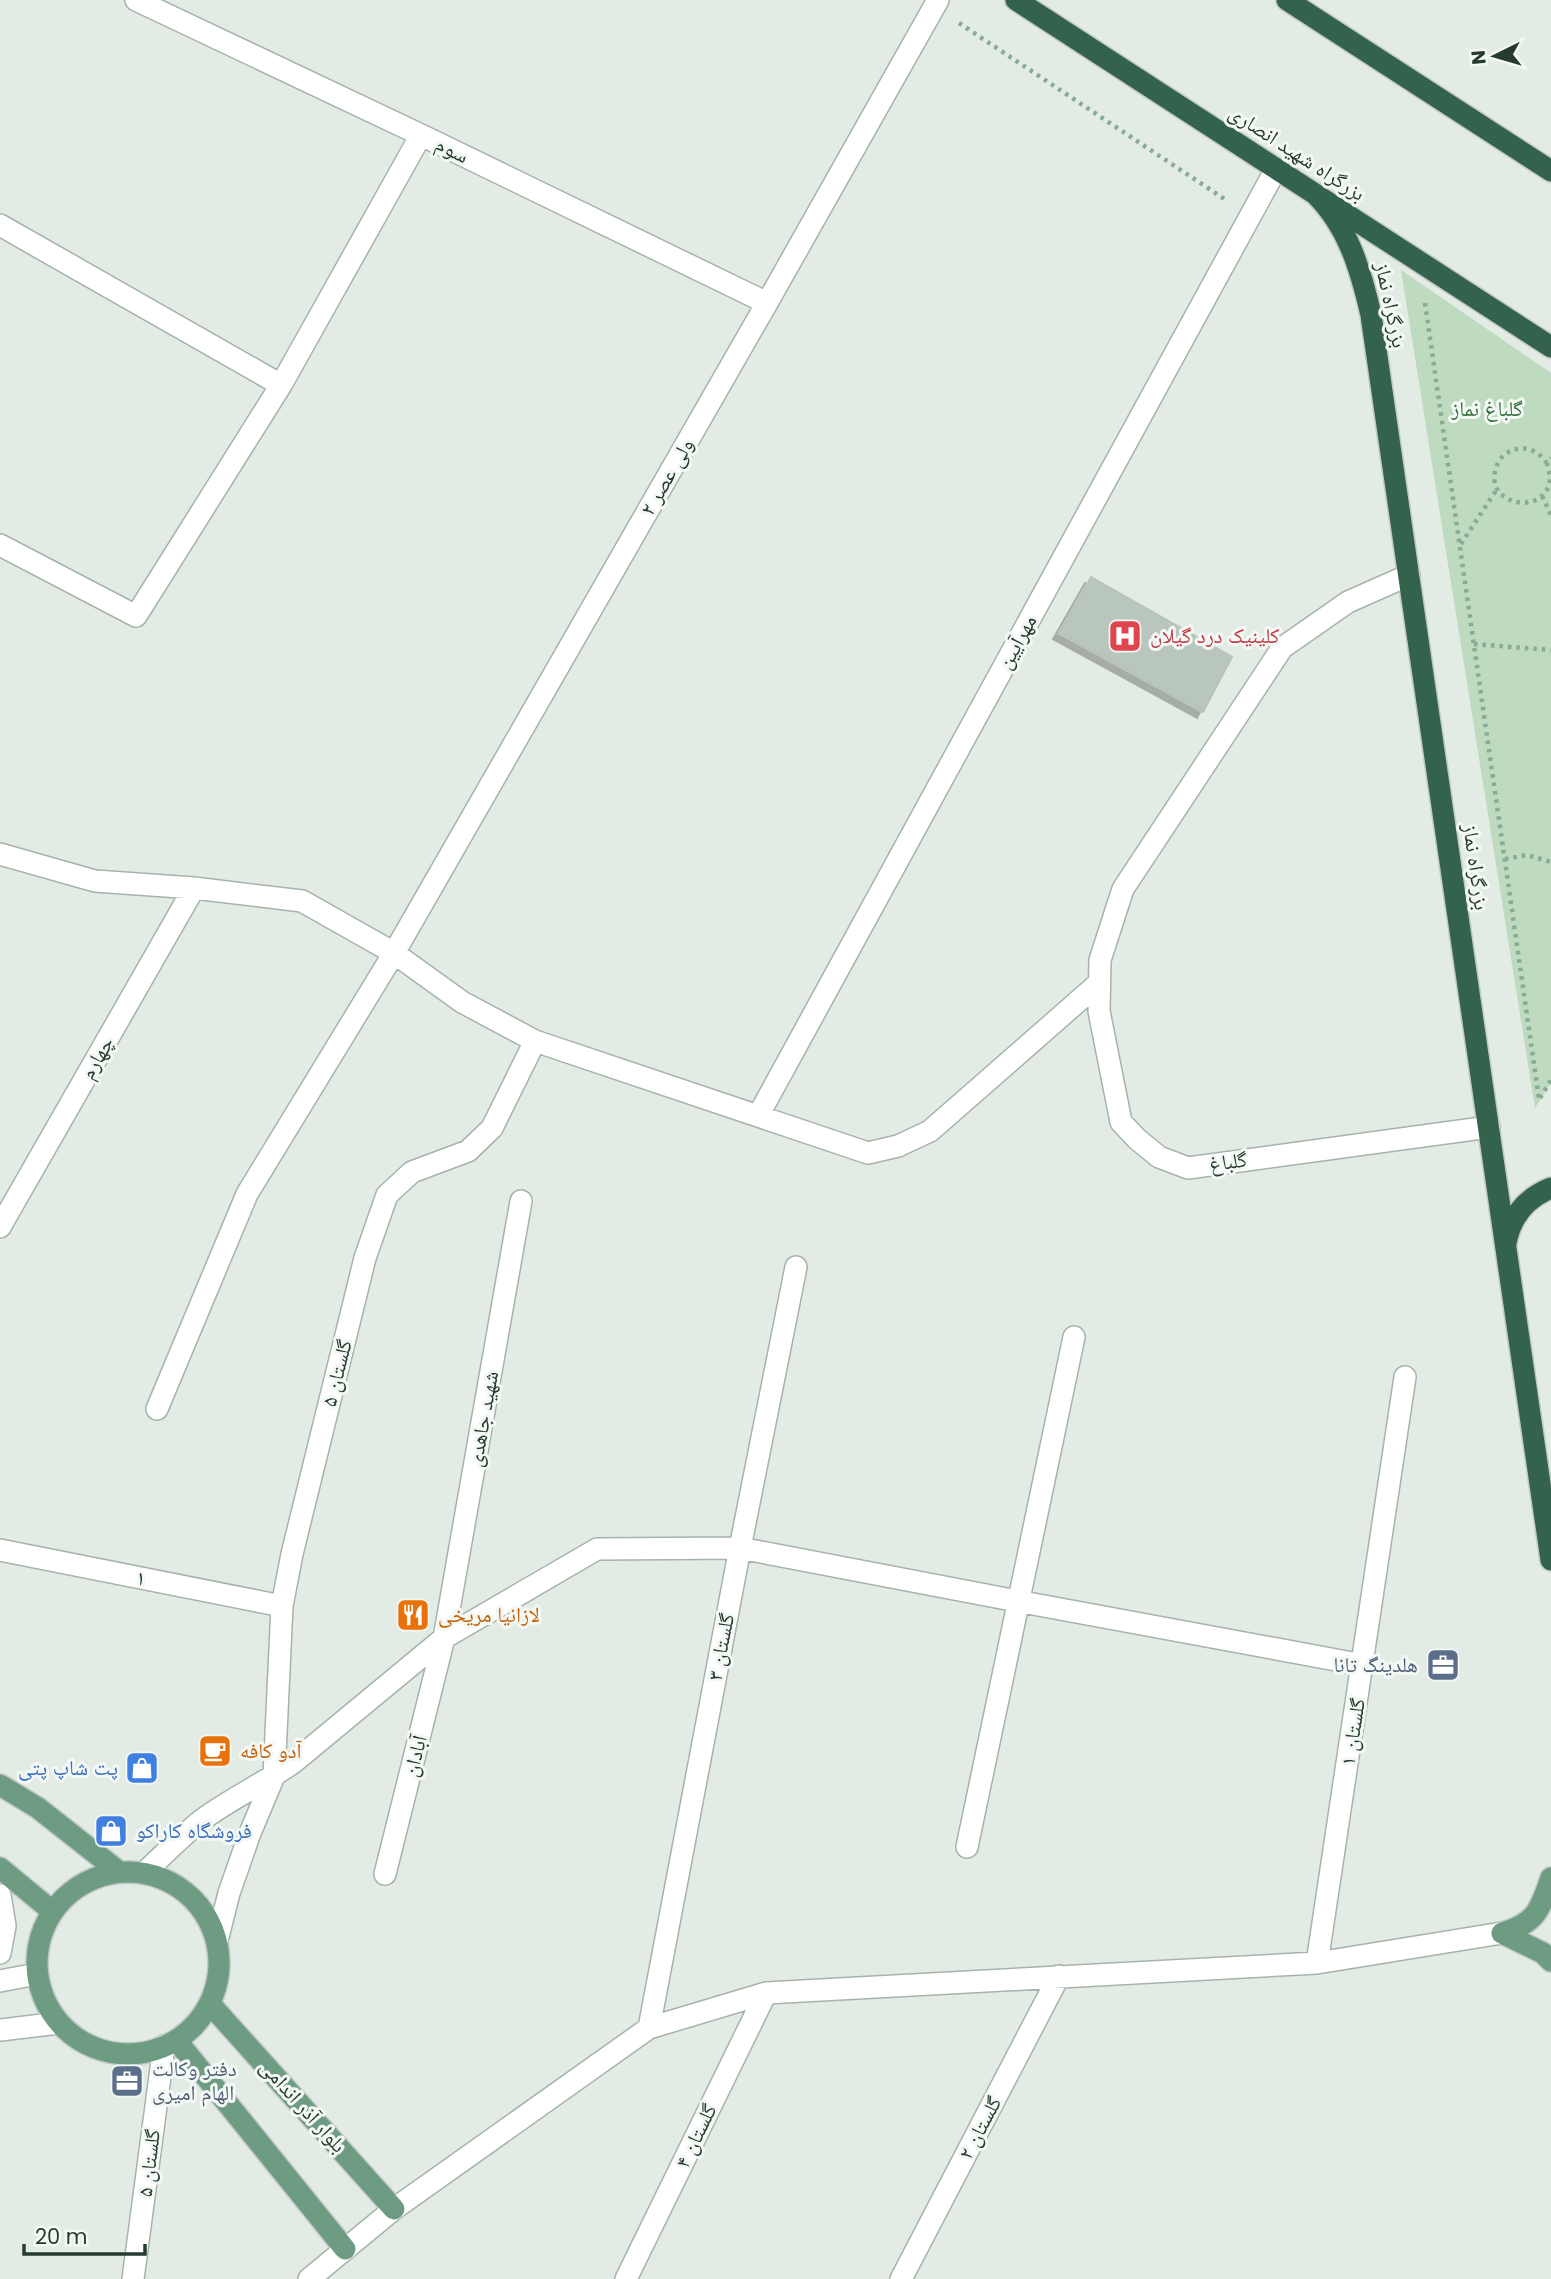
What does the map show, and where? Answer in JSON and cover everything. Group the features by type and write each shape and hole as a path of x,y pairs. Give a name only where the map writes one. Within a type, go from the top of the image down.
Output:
{"highway":[{"name":"بزرگراه شهید انصاری","path":"1016,0 1551,347"},
{"path":"1287,0 1551,171"},
{"name":"بزرگراه نماز","path":"1315,194 1330,210 1345,236 1358,266 1369,305 1551,1560"},
{"path":"1506,1248 1510,1229 1521,1208 1538,1193 1551,1188"}],"main road":[{"path":"0,1785 38,1808 118,1871"},
{"path":"0,1868 52,1911"},
{"path":"118,1871 145,1872 165,1878 182,1889 205,1912 217,1941 219,1973 210,2004 196,2025 170,2044 147,2053 115,2054 84,2044 59,2023 42,1995 37,1974 37,1952 42,1931 52,1911 69,1892 92,1878 118,1871"},
{"path":"1503,1933 1522,1927 1536,1914 1551,1878"},
{"path":"1503,1933 1543,1953 1551,1961"},
{"name":"بلوار آذر اندامی","path":"210,2004 394,2209"},
{"path":"170,2044 345,2249"}],"street":[{"name":"سوم","path":"136,0 767,303"},
{"name":"ولی عصر ۲","path":"156,1409 247,1194 394,953 936,3"},
{"path":"0,545 136,616 281,385 421,135"},
{"name":"مهرآیین","path":"758,1116 1276,169"},
{"path":"0,225 281,385"},
{"name":"گلباغ","path":"1409,575 1348,602 1282,648 1123,889 1100,960 1099,1010 1122,1122 1159,1157 1188,1168 1489,1127"},
{"path":"0,854 95,881 194,888 302,901 394,953 462,1002 536,1041 868,1153 898,1146 930,1131 1099,983"},
{"name":"چهارم","path":"0,1227 194,888"},
{"name":"گلستان ۵","path":"274,1776 282,1606 292,1554 365,1258 387,1195 412,1172 468,1151 492,1128 536,1041"},
{"name":"شهید جاهدی","path":"444,1638 521,1200"},
{"name":"گلستان ۳","path":"649,2028 796,1268"},
{"path":"967,1847 1074,1337"},
{"name":"گلستان ۱","path":"1317,1963 1405,1377"},
{"path":"145,1872 203,1819 235,1797 274,1776 444,1638 597,1549 740,1548 1363,1665"},
{"name":"۱","path":"0,1550 282,1606"},
{"name":"آبادان","path":"385,1874 444,1638"},
{"path":"217,1941 243,1850 274,1776"},
{"path":"0,1895 5,1926 0,1953"},
{"path":"309,2279 394,2209 649,2028 766,1993 1317,1963 1503,1933"},
{"path":"0,1981 37,1974"},
{"name":"گلستان ۲","path":"901,2279 1059,1976"},
{"name":"گلستان ۴","path":"626,2279 766,1993"},
{"path":"0,2030 59,2023"},
{"name":"گلستان ۵","path":"133,2279 170,2044"}],"path":[{"path":"936,3 1250,216"},
{"path":"1419,261 1539,1098 1551,1080"},
{"path":"1517,448 1535,451 1547,463 1550,480 1542,496 1527,504 1509,501 1497,489 1494,472 1501,456 1517,448"},
{"path":"1547,463 1551,458"},
{"path":"1460,545 1497,489"},
{"path":"1542,496 1551,515"},
{"path":"1474,645 1551,650"},
{"path":"1505,859 1527,855 1551,862"}],"green space":[{"name":"گلباغ نماز","path":"1401,270 1551,373 1551,1083 1535,1108"}],"building":[{"path":"1091,577 1232,657 1203,712 1059,633"}],"place":[{"name":"کلینیک درد گیلان","path":"1125,636"},
{"name":"لازانیا مریخی","path":"413,1615"},
{"name":"هلدینگ تانا","path":"1443,1665"},
{"name":"آدو کافه","path":"215,1751"},
{"name":"پت شاپ پتی","path":"142,1768"},
{"name":"فروشگاه کاراکو","path":"111,1831"},
{"name":"دفتر وکالت الهام امیری","path":"127,2081"}]}
